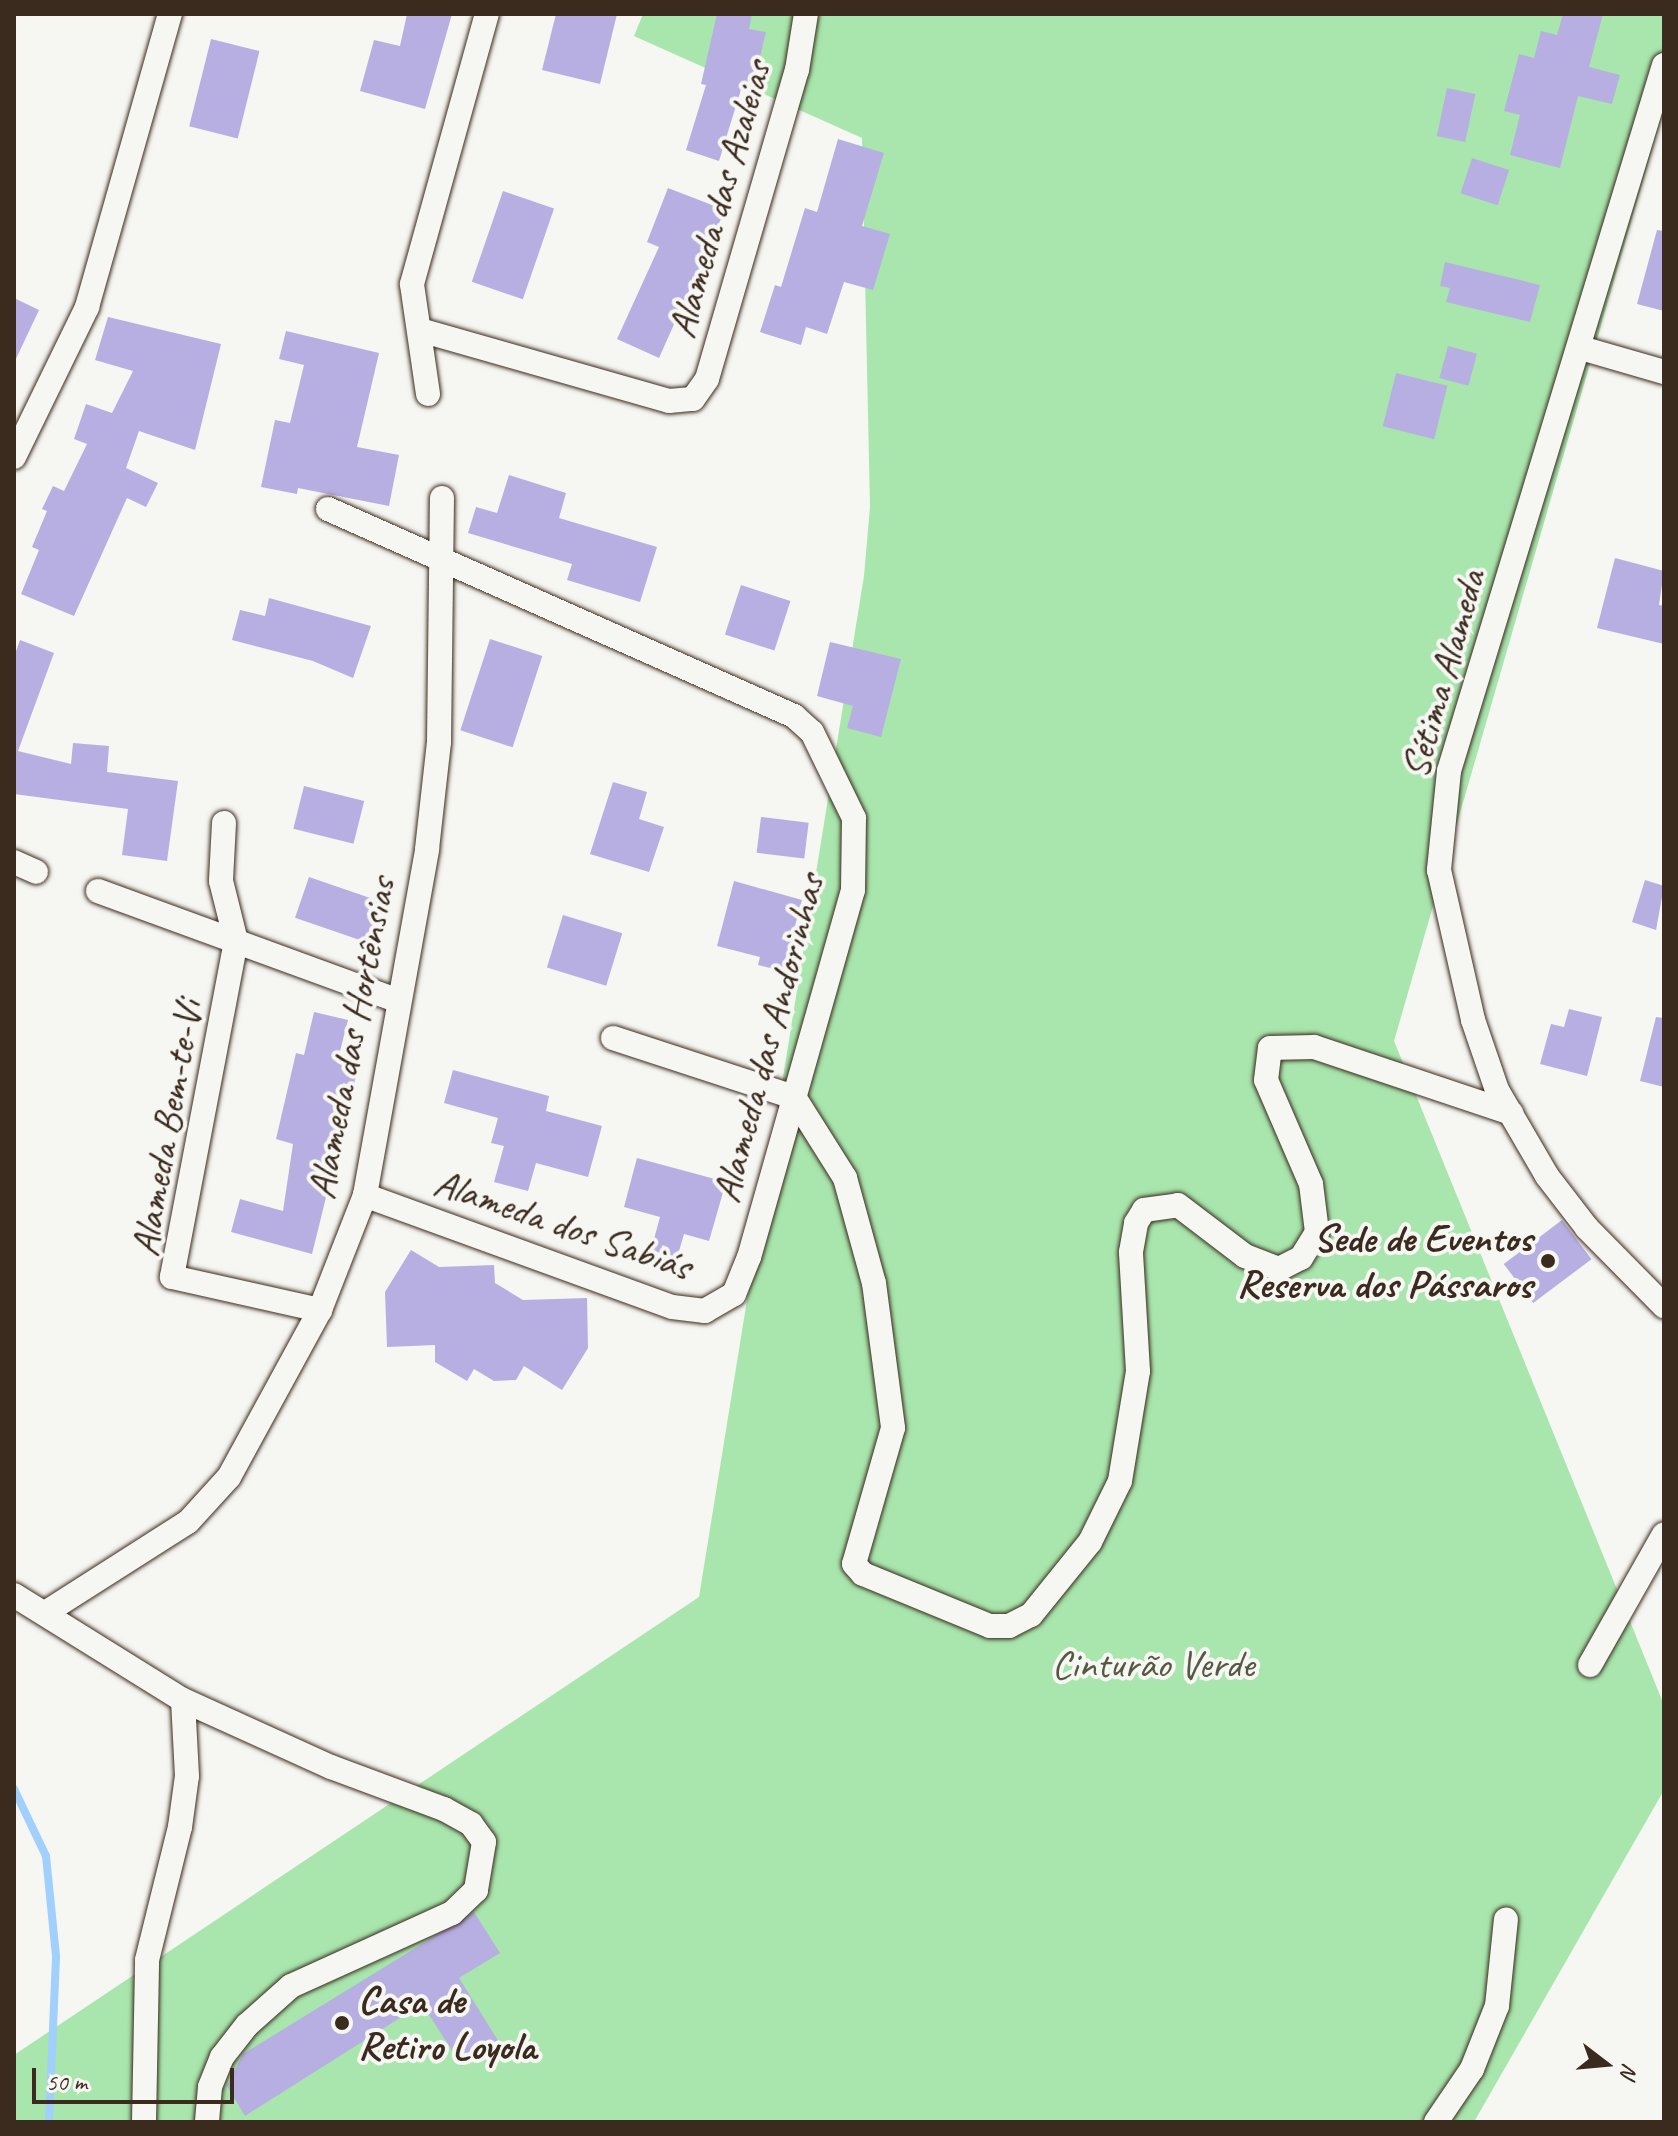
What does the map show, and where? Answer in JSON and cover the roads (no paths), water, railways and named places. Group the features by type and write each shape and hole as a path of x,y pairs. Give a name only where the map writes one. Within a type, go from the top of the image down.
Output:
{"street":[{"path":"14,457 87,307 170,14"},
{"path":"428,394 412,284 487,14"},
{"name":"Alameda das Azaleias","path":"420,330 669,401 693,399 702,391 720,335 797,70 806,14"},
{"name":"Sétima Alameda","path":"1664,65 1581,348 1449,771 1439,870 1473,1020 1511,1113 1547,1176 1587,1228 1664,1306"},
{"path":"1581,348 1664,372"},
{"name":"Alameda das Hortênsias","path":"45,1613 188,1522 229,1477 320,1310 365,1195 427,849 439,742 444,561 442,498"},
{"name":"Alameda das Andorinhas","path":"328,509 794,716 812,732 854,818 853,890 749,1257 734,1294"},
{"path":"224,823 221,881 236,941"},
{"path":"98,891 399,1001"},
{"name":"Alameda Bem-te-Vi","path":"236,941 172,1277 320,1310"},
{"path":"613,1038 794,1097 845,1178 874,1283 893,1428 854,1564 863,1574 990,1626 1009,1626 1031,1615 1090,1542 1120,1481 1138,1371 1131,1252 1136,1223 1144,1210 1178,1205 1245,1256 1279,1269 1301,1258 1317,1232 1311,1184 1266,1080 1270,1048 1314,1047 1511,1113"},
{"name":"Alameda dos Sabiás","path":"365,1195 672,1307 705,1311 734,1294"},
{"path":"1590,1665 1664,1534"},
{"path":"14,1595 183,1700 331,1767 444,1809 471,1824 484,1842 476,1890 452,1913 291,1986 247,2025 222,2057 210,2087 207,2122"},
{"path":"144,2122 147,1960 180,1827 187,1776 183,1700"},
{"path":"1436,2122 1472,2069 1497,2006 1506,1919"}],"waterway":[{"path":"14,1789 46,1856 56,1957 49,2122"}],"place":[{"name":"Sede de Eventos Reserva dos Pássaros","path":"1548,1261"},
{"name":"Casa de Retiro Loyola","path":"342,2023"}],"park label":[{"name":"Cinturão Verde","path":"1153,1664"}]}
